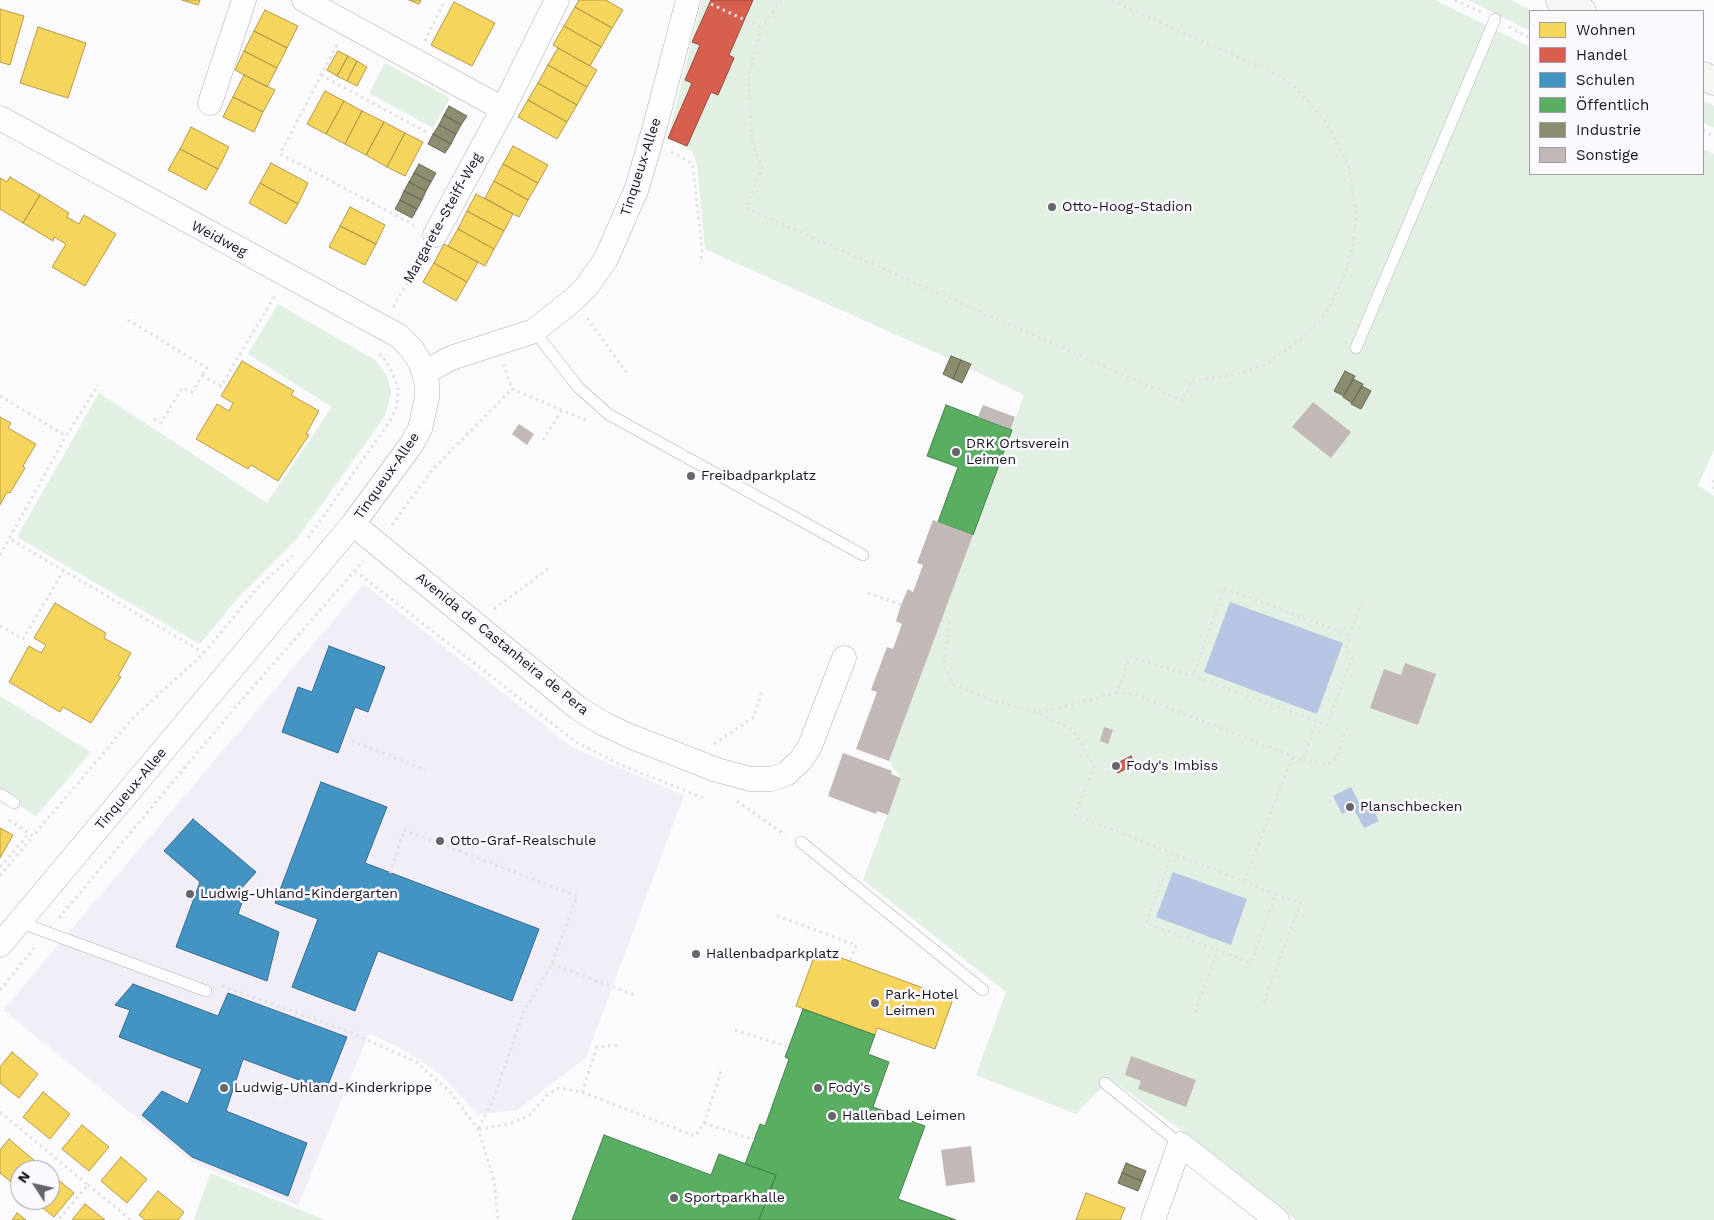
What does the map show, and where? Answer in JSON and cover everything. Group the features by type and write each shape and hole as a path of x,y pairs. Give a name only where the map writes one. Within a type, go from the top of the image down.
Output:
{"main road":[{"path":"1560,0 1580,10"}],"street":[{"path":"210,103 244,0"},
{"path":"304,0 503,109"},
{"name":"Margarete-Steiff-Weg","path":"435,235 503,109 556,0"},
{"name":"Tinqueux-Allee","path":"0,945 353,524 412,445 420,429 428,397 424,372 451,358 534,331 573,300 587,286 606,259 634,196 650,141 697,1"},
{"name":"Weidweg","path":"0,118 34,135 186,222 399,336 412,349 424,372"},
{"name":"Avenida de Castanheira de Pera","path":"353,524 473,624 586,713 632,737 717,770 750,779 771,779 786,774 801,760 810,746 844,658"},
{"path":"1153,1220 1180,1144 1277,1220"}],"lane":[{"path":"1356,348 1494,19"},
{"path":"534,331 578,387 608,414 863,555"},
{"path":"0,794 14,802"},
{"path":"796,841 983,990"},
{"path":"19,922 206,991"},
{"path":"1105,1083 1180,1144"}],"path":[{"path":"415,61 446,0"},
{"path":"781,0 762,28 753,56 748,96 750,127 754,147 762,168 746,208 1183,401 1192,380 1233,375 1267,364 1302,339 1326,313 1343,280 1353,247 1356,212 1349,168 1340,146 1322,117 1295,87 1278,75 1110,0"},
{"path":"697,1 762,28"},
{"path":"348,25 280,154 435,235"},
{"path":"321,75 428,133"},
{"path":"650,141 689,161 693,167 702,249 701,263"},
{"name":"Margarete-Steiff-Weg","path":"382,326 435,235"},
{"path":"202,376 221,386 276,293 285,298"},
{"path":"573,300 629,376"},
{"path":"128,320 207,368 192,392 182,388 160,423 154,419"},
{"path":"306,540 390,421 397,406 398,389 393,375 387,362 372,348"},
{"path":"0,555 66,436 98,385"},
{"path":"0,990 221,724 378,543 432,470 512,389 596,425"},
{"path":"0,396 66,436"},
{"path":"543,440 562,410"},
{"path":"1714,480 1714,490"},
{"path":"10,539 204,653"},
{"path":"0,876 134,717 204,653 255,590 298,550"},
{"path":"473,624 548,569"},
{"path":"0,626 23,640 64,570"},
{"path":"1193,676 1224,588 1349,635"},
{"path":"868,593 901,605"},
{"path":"1116,693 1130,657 1193,676 1326,725 1352,657 1347,647 1349,635 1362,603"},
{"path":"942,620 949,623 944,666 954,685 991,700 1039,714 1072,729 1094,766 1075,815 1301,903 1264,1002"},
{"path":"691,760 754,717 762,690"},
{"path":"1039,714 1116,693 1133,694 1303,760 1323,764 1330,763 1336,759 1347,729"},
{"path":"1303,760 1316,722"},
{"path":"352,741 426,770"},
{"path":"1244,882 1293,756"},
{"path":"736,800 796,841"},
{"path":"14,802 3,817 33,836"},
{"path":"390,872 404,830 577,896 552,964 524,1012 493,1100 478,1129"},
{"path":"0,867 29,833"},
{"path":"1172,854 1146,922 1251,963 1276,894"},
{"path":"777,916 856,945 850,961"},
{"path":"1195,1012 1218,950"},
{"path":"552,964 634,995"},
{"path":"206,991 209,982 350,1032 416,1062 450,1092 478,1129 494,1180 498,1220"},
{"path":"735,1030 788,1047"},
{"path":"582,1092 598,1047 618,1044"},
{"path":"478,1129 509,1124 530,1115 546,1096 559,1088 582,1092 694,1136 704,1123 722,1068"},
{"path":"0,1112 132,1220"},
{"path":"704,1123 754,1140"},
{"path":"58,1220 88,1185"}],"shaded area":[{"name":"Otto-Graf-Realschule","path":"364,584 573,748 684,795 586,1058 517,1110 478,1114 440,1074 406,1051 369,1033 298,1206 192,1162 3,1010"}],"green space":[{"path":"702,0 1435,0 1529,47 1529,175 1704,175 1704,149 1714,154 1714,450 1698,485 1714,496 1714,1220 1296,1220 1192,1138 1110,1079 1076,1114 976,1075 1006,992 863,880 901,778 889,761 1024,395 950,359 705,249 697,166 693,152 668,138"},
{"path":"1468,0 1511,0 1530,10 1529,30"},
{"path":"385,63 450,98 433,128 369,93"},
{"path":"1704,101 1714,106 1714,128 1704,123"},
{"path":"278,304 375,360 387,376 391,393 385,416 296,540 238,598 200,644 17,537 99,393 267,503 332,407 248,354"},
{"path":"0,696 91,752 36,816 0,793"},
{"path":"210,1173 325,1220 194,1220"}],"water":[{"path":"1230,602 1343,643 1317,714 1204,672"},
{"name":"Planschbecken","path":"1351,787 1363,810 1371,806 1379,821 1364,828 1353,808 1342,814 1333,796"},
{"path":"1173,872 1247,899 1231,945 1156,917"}],"building: Wohnen":[{"path":"182,0 200,0 198,5"},
{"path":"409,0 421,0 419,4"},
{"path":"579,0 606,0 623,10 612,28 575,7"},
{"path":"454,2 495,23 472,66 431,45"},
{"path":"575,7 612,28 601,47 564,26"},
{"path":"0,9 24,16 10,65 0,62"},
{"path":"265,10 298,26 287,48 254,31"},
{"path":"564,26 601,47 590,66 553,45"},
{"path":"38,27 86,43 68,98 20,83"},
{"path":"254,31 287,48 277,68 244,51"},
{"path":"558,48 597,70 587,87 548,65"},
{"path":"244,51 277,68 267,87 235,70"},
{"path":"338,51 348,56 337,76 327,70"},
{"path":"348,56 357,61 347,81 337,76"},
{"path":"357,61 367,67 357,86 347,81"},
{"path":"548,65 587,87 577,105 538,83"},
{"path":"244,75 275,90 263,112 233,97"},
{"path":"538,83 577,105 567,122 528,100"},
{"path":"325,91 344,101 326,134 307,124"},
{"path":"233,97 263,112 254,132 223,117"},
{"path":"528,100 567,122 557,139 518,117"},
{"path":"344,101 362,111 345,144 326,134"},
{"path":"362,111 384,122 366,155 345,144"},
{"path":"384,122 405,133 387,167 366,155"},
{"path":"191,127 229,147 218,169 180,149"},
{"path":"405,133 423,142 405,176 387,167"},
{"path":"513,146 548,165 538,183 503,164"},
{"path":"180,149 218,169 206,190 168,170"},
{"path":"271,163 308,183 298,204 260,183"},
{"path":"503,164 538,183 528,200 494,181"},
{"path":"10,177 40,195 23,223 0,209 0,178 7,182"},
{"path":"494,181 528,200 519,217 485,198"},
{"path":"260,183 298,204 286,224 249,203"},
{"path":"476,194 513,214 504,231 467,211"},
{"path":"40,195 69,213 67,217 79,224 84,215 116,234 85,286 52,267 66,244 54,237 53,241 23,223"},
{"path":"350,207 385,225 376,244 340,226"},
{"path":"467,211 504,231 494,249 458,229"},
{"path":"340,226 376,244 365,265 329,247"},
{"path":"458,229 494,249 485,266 448,246"},
{"path":"444,244 478,262 467,282 434,263"},
{"path":"434,263 467,282 456,301 423,282"},
{"path":"242,361 294,391 291,395 319,411 306,434 309,435 278,481 251,465 248,469 196,439 217,404 229,411 233,403 221,396"},
{"path":"0,417 11,423 8,428 36,444 23,466 25,468 10,493 7,492 0,505"},
{"path":"55,603 106,633 104,638 131,653 118,676 121,677 91,723 63,707 60,712 9,682 29,646 41,653 46,645 34,638"},
{"path":"0,828 13,835 0,858"},
{"name":"Park-Hotel Leimen","path":"817,949 953,999 935,1049 877,1028 875,1035 796,1006"},
{"path":"12,1052 38,1074 19,1098 0,1083 0,1067"},
{"path":"43,1092 70,1114 50,1139 23,1117"},
{"path":"82,1125 109,1147 89,1171 62,1149"},
{"path":"9,1139 34,1160 10,1160 10,1181 0,1173 0,1150"},
{"path":"121,1157 147,1179 127,1203 101,1181"},
{"path":"60,1181 74,1193 60,1210"},
{"path":"158,1191 184,1212 178,1220 145,1220 139,1215"},
{"path":"1086,1193 1125,1208 1120,1220 1076,1220"},
{"path":"85,1204 105,1220 72,1220"},
{"path":"45,1210 60,1210 54,1217"},
{"path":"17,1213 26,1220 12,1220"}],"building: Handel":[{"path":"711,0 753,0 729,55 734,58 718,95 711,92 687,146 668,138 692,83 685,80 700,45 692,42"},
{"path":"1131,756 1135,764 1118,773 1114,765"}],"building: Schulen":[{"path":"329,646 385,667 368,712 355,707 338,753 282,732 298,687 312,692"},
{"path":"321,782 387,807 365,863 539,929 512,1001 378,951 355,1011 292,987 318,919 275,903"},
{"path":"193,819 256,872 239,891 245,894 238,914 279,932 267,981 176,947 200,882 164,851"},
{"path":"133,984 218,1016 228,993 347,1037 326,1090 243,1059 226,1111 307,1143 288,1196 192,1157 142,1115 162,1091 188,1104 202,1069 119,1037 130,1010 115,1005"}],"building: Öffentlich":[{"path":"946,405 1012,430 973,535 938,522 958,467 927,456"},
{"name":"Hallenbad Leimen","path":"803,1009 875,1035 868,1054 889,1062 873,1107 925,1126 898,1199 956,1220 759,1220 776,1175 745,1164 760,1124 765,1126 789,1059 785,1057"},
{"name":"Sportparkhalle","path":"604,1135 711,1175 719,1154 776,1175 759,1220 572,1220"}],"building: Industrie":[{"path":"449,106 467,116 461,125 444,115"},
{"path":"444,115 461,125 456,134 439,125"},
{"path":"439,125 456,134 451,144 433,134"},
{"path":"433,134 451,144 445,153 428,144"},
{"path":"419,164 436,173 431,182 414,173"},
{"path":"414,173 431,182 426,191 409,182"},
{"path":"409,182 426,191 422,200 404,191"},
{"path":"404,191 422,200 417,209 400,200"},
{"path":"400,200 417,209 412,218 395,209"},
{"path":"951,356 961,360 953,379 943,374"},
{"path":"961,360 971,364 962,383 953,379"},
{"path":"1345,371 1355,376 1344,396 1334,391"},
{"path":"1353,379 1363,384 1352,403 1343,397"},
{"path":"1362,386 1371,391 1361,409 1351,404"},
{"path":"1126,1163 1146,1171 1142,1181 1122,1173"},
{"path":"1122,1173 1142,1181 1138,1191 1118,1183"}],"building: Sonstige":[{"path":"1313,402 1351,432 1331,458 1292,427"},
{"path":"983,405 1015,417 1011,429 978,417"},
{"path":"519,424 534,434 527,445 512,434"},
{"path":"933,520 973,535 889,761 856,749 877,692 871,690 887,647 893,649 902,624 896,621 901,605 908,589 913,592 923,565 917,563"},
{"path":"1405,663 1436,674 1418,725 1370,708 1384,669 1401,675"},
{"path":"1104,727 1113,730 1108,744 1100,741"},
{"path":"843,753 892,771 891,774 901,778 888,815 877,811 876,814 828,796"},
{"path":"1131,1056 1196,1080 1186,1107 1138,1089 1141,1081 1125,1075"},
{"path":"971,1146 975,1182 946,1186 941,1150"}],"place":[{"name":"Otto-Hoog-Stadion","path":"1052,207"},
{"name":"DRK Ortsverein Leimen","path":"956,452"},
{"name":"Freibadparkplatz","path":"691,476"},
{"name":"Fody's Imbiss","path":"1116,766"},
{"name":"Planschbecken","path":"1350,807"},
{"name":"Otto-Graf-Realschule","path":"440,841"},
{"name":"Ludwig-Uhland-Kindergarten","path":"190,894"},
{"name":"Hallenbadparkplatz","path":"696,954"},
{"name":"Park-Hotel Leimen","path":"875,1003"},
{"name":"Ludwig-Uhland-Kinderkrippe","path":"224,1088"},
{"name":"Fody's","path":"818,1088"},
{"name":"Hallenbad Leimen","path":"832,1116"},
{"name":"Sportparkhalle","path":"674,1198"}]}
